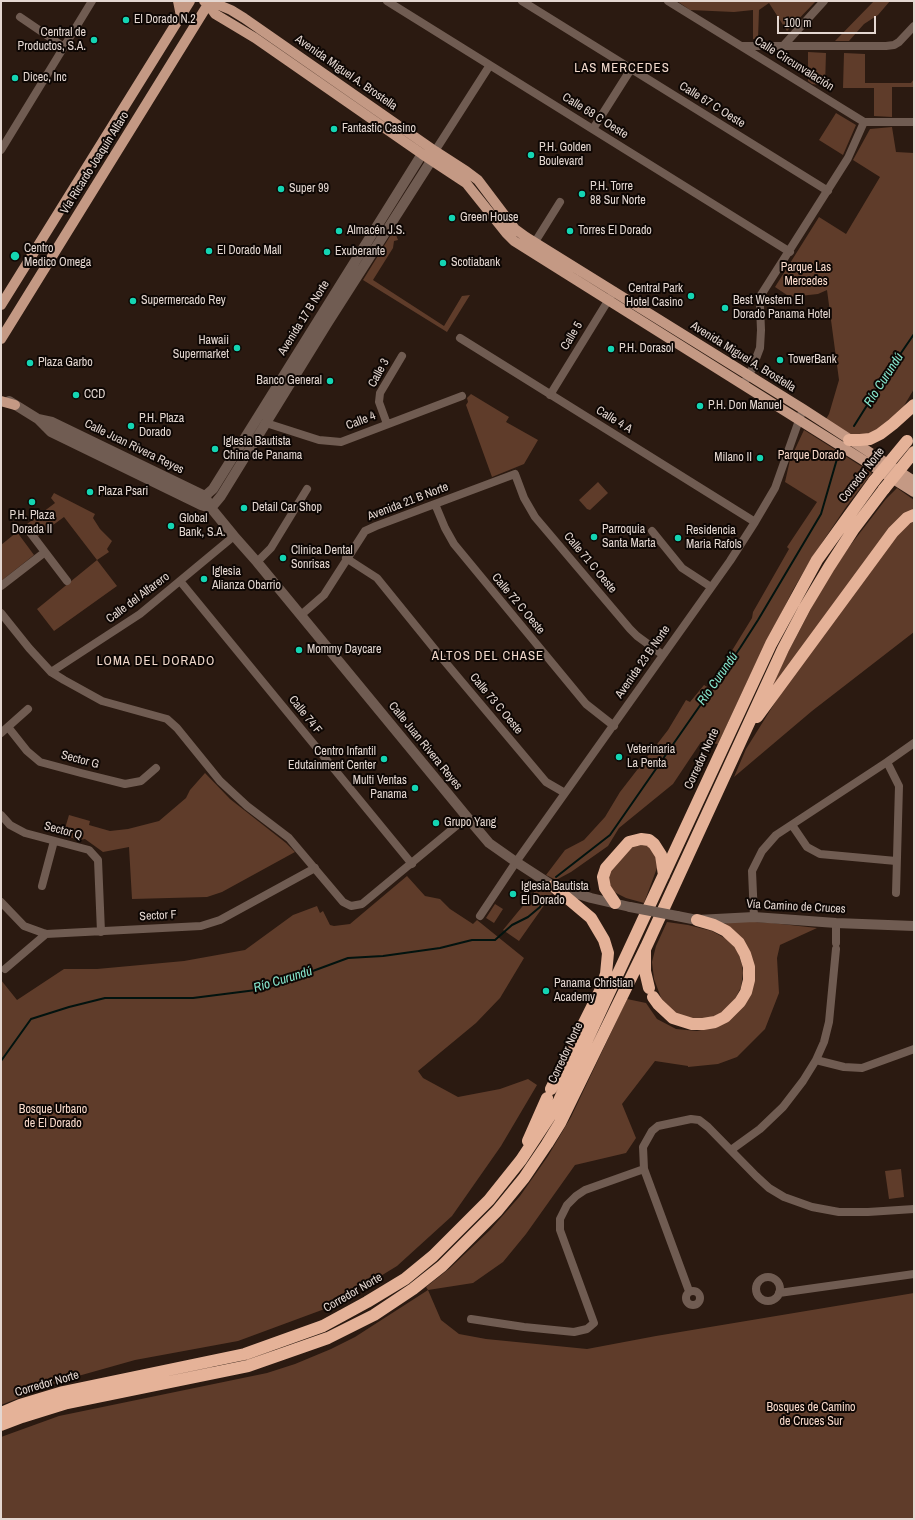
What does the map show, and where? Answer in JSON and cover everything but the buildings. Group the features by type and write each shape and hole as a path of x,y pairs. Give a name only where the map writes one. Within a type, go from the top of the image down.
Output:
{"highway":[{"path":"848,440 870,439 880,434 914,405"},
{"name":"Corredor Norte","path":"1,1412 20,1404 63,1392 245,1354 323,1326 367,1302 399,1282 433,1256 489,1200 521,1160 556,1107 772,644 817,560 874,481 911,438"},
{"name":"Corredor Norte","path":"1,1426 22,1417 67,1403 240,1368 328,1338 374,1315 413,1289 442,1266 497,1211 524,1178 547,1144 573,1098 646,947 783,649 805,607 853,530 884,488 914,452"},
{"path":"741,739 893,532 907,518 914,515"},
{"path":"615,903 605,888 602,877 606,868 629,842 641,839 649,840 654,844 661,855 664,875"},
{"path":"521,1160 549,1093 601,989 606,974 608,953 604,940 590,918 553,886"},
{"path":"646,947 645,971 651,992 658,1004 673,1018 692,1024 715,1022 725,1017 733,1010 746,992 749,980 749,967 746,954 739,943 726,931 714,925 697,920"}],"main road":[{"path":"178,1 181,16"},
{"name":"Vía Ricardo Joaquín Alfaro","path":"1,305 190,1"},
{"path":"225,1 231,10"},
{"name":"Vía Ricardo Joaquín Alfaro","path":"1,339 196,24 208,2"},
{"name":"Avenida Miguel A. Brostella","path":"208,2 231,10 422,154 433,156 472,175 478,180 515,229 802,409 848,440 869,458"},
{"name":"Avenida Miguel A. Brostella","path":"208,2 215,14 349,98 433,156 466,183 506,234 514,241 798,420 869,458"},
{"path":"196,24 210,20 226,20"},
{"path":"1,401 15,405"},
{"path":"869,458 914,481"},
{"path":"869,458 914,492"}],"street":[{"path":"1,150 92,1"},
{"name":"Calle 68 C Oeste","path":"387,1 790,252"},
{"name":"Calle 67 C Oeste","path":"522,1 828,191"},
{"name":"Calle Circunvalación","path":"668,1 864,122"},
{"path":"784,45 824,1"},
{"path":"20,17 64,47"},
{"path":"742,46 894,45 914,26"},
{"name":"Avenida 17 B Norte","path":"211,508 221,496 490,65"},
{"path":"593,129 631,68"},
{"path":"743,385 756,360 760,348 760,306 762,295 848,158 864,122 914,122"},
{"name":"Avenida 17 B Norte","path":"203,501 217,482 422,154"},
{"path":"535,242 560,202"},
{"name":"Calle 5","path":"550,395 614,291"},
{"name":"Calle 4 A","path":"460,338 755,522"},
{"name":"Calle 3","path":"387,424 379,402 380,393 402,356"},
{"name":"Calle Juan Rivera Reyes","path":"1,396 38,419 52,422 203,501 211,508 489,843 553,886 630,907 677,916"},
{"name":"Calle 4","path":"266,422 319,440 341,442 462,396"},
{"name":"Avenida 23 B Norte","path":"480,916 516,862 614,726 755,522 775,488 802,409"},
{"name":"Avenida 21 B Norte","path":"301,616 324,595 346,558 365,531 515,474"},
{"name":"Calle 71 C Oeste","path":"515,474 524,498 535,517 630,629 663,655"},
{"path":"257,562 271,548 307,489"},
{"name":"Calle 72 C Oeste","path":"435,504 445,528 454,544 586,704 614,726"},
{"path":"29,531 67,581"},
{"path":"652,531 682,568 711,587"},
{"name":"Calle del Alfarero","path":"51,672 140,614 234,536"},
{"path":"1,586 45,552"},
{"name":"Calle 73 C Oeste","path":"346,558 377,578 546,782 565,794"},
{"name":"Calle 74 F","path":"180,581 412,864"},
{"path":"1,613 29,648 51,672 102,701 167,719 177,728 220,781 247,806 289,838 343,902 351,906 362,904 467,817"},
{"name":"Sector G","path":"28,709 4,730 40,762 125,784 141,781 156,768"},
{"path":"754,917 752,871 762,851 776,836 792,824 914,743"},
{"path":"887,762 899,786 896,894"},
{"name":"Sector Q","path":"1,815 10,825 25,833 89,850 98,860 101,932"},
{"path":"792,824 807,847 820,854 896,861"},
{"path":"42,886 54,841"},
{"name":"Sector F","path":"1,902 24,926 46,934 202,926 220,920 315,868"},
{"name":"Vía Camino de Cruces","path":"677,916 697,920 754,917 836,923 914,926"},
{"path":"731,1150 760,1129 783,1107 803,1081 816,1060 824,1042 828,1022 836,946 836,923"},
{"path":"5,969 46,934"},
{"path":"816,1060 844,1067 862,1068 914,1049"},
{"path":"689,1292 644,1169 643,1147 652,1132 658,1126 690,1119 699,1120 769,1188 784,1197 812,1207 839,1212 914,1209"},
{"path":"471,1320 574,1332 587,1329 594,1323 560,1230 560,1219 567,1205 585,1190 644,1169"},
{"path":"779,1293 914,1274"}],"green space":[{"path":"677,1 816,1 787,31 769,3 759,10 758,39 753,39 753,10 734,12 690,10"},
{"path":"874,1 890,1 878,15 864,24 849,41 835,41"},
{"path":"808,52 826,53 825,86 812,84 808,81"},
{"path":"844,53 865,54 865,83 911,83 914,79 914,87 892,87 892,117 874,116 874,88 843,88"},
{"path":"836,113 856,125 843,155 819,140"},
{"name":"Parque Las Mercedes","path":"892,127 896,152 914,153 914,389 899,414 874,434 852,437 826,419 829,414 839,380 827,290 818,294 790,297 775,287 819,217 846,234 880,177 853,160 870,129"},
{"path":"392,233 396,235 398,240 394,241 393,248 373,280 444,326 462,296 470,295 447,332 363,280"},
{"path":"471,394 509,417 506,422 538,440 524,464 492,477 466,405 468,402 467,398"},
{"name":"Parque Dorado","path":"804,430 872,473 846,507 811,559 793,590 752,671 718,744 701,742 673,784 619,828 608,846 571,872 556,880 546,875 565,850 584,840 605,817 620,792 668,730 686,700 690,702 704,685 709,688 752,618 753,612 789,549 787,547 817,502 785,482 790,460"},
{"path":"598,482 608,493 590,510 587,509 579,500"},
{"path":"897,488 914,500 914,511 770,691 786,656 824,584 849,547 886,499"},
{"path":"54,493 95,514 93,518 100,529 112,541 107,549 109,552 97,560 64,517 38,536 27,524 55,503 51,498"},
{"path":"914,521 914,632 812,711 734,777 746,749 791,677 900,530"},
{"path":"17,532 34,555 1,581 1,545"},
{"path":"97,560 117,586 54,631 37,609"},
{"path":"205,773 230,799 286,843 295,852 222,892 207,897 132,899 129,847 103,852 85,839 79,840 63,835 69,815 90,821 89,825 110,831 128,829 159,821 186,798 190,790"},
{"path":"647,845 658,856 657,868 644,903 626,898 614,892 607,880 608,873 632,846"},
{"name":"Bosque Urbano de El Dorado","path":"407,876 425,896 440,899 450,909 473,924 477,920 524,958 500,998 476,1023 418,1071 423,1078 458,1097 500,1089 528,1079 537,1085 501,1146 452,1216 397,1266 330,1307 238,1341 135,1360 64,1380 1,1405 1,980 17,1000 64,969 97,969 184,961 245,950 293,915 317,906 320,913 323,911 330,925 350,924"},
{"path":"540,885 549,890 552,894 519,941 503,930"},
{"path":"495,904 503,909 494,923 486,918"},
{"path":"738,921 817,928 780,945 777,958 779,993 765,1029 737,1057 718,1064 688,1067 655,1061 622,1104 636,1138 626,1153 575,1165 526,1234 503,1262 473,1283 428,1290 426,1287 450,1268 490,1230 520,1196 548,1156 571,1117 627,999 646,1003 657,1019 676,1029 697,1031 714,1027 742,1002 748,957 718,925"},
{"path":"667,922 712,931 730,941 737,949 743,973 741,987 735,999 723,1012 700,1020 680,1016 663,1003 654,979 652,962 656,946"},
{"path":"901,1169 904,1197 889,1199 885,1171"},
{"name":"Bosques de Camino de Cruces Sur","path":"428,1290 441,1320 459,1334 486,1339 587,1349 914,1293 914,1519 1,1519 1,1437 59,1416 267,1373 295,1364 355,1337"}],"waterway":[{"name":"Río Curundú","path":"854,426 914,334"},
{"name":"Río Curundú","path":"556,877 610,835 740,648 821,514 839,452"},
{"name":"Río Curundú","path":"1,1061 31,1019 69,1007 105,998 193,998 264,989 348,958 383,956 440,948 472,940 495,940 512,925 528,917 540,907 545,896"}],"place":[{"name":"El Dorado N.2","path":"126,20"},
{"name":"Central de Productos, S.A.","path":"94,40"},
{"name":"Dicec, Inc","path":"15,78"},
{"name":"Fantastic Casino","path":"334,129"},
{"name":"P.H. Golden Boulevard","path":"531,155"},
{"name":"Super 99","path":"281,189"},
{"name":"P.H. Torre 88 Sur Norte","path":"582,194"},
{"name":"Green House","path":"452,218"},
{"name":"Almacén J.S.","path":"339,231"},
{"name":"Torres El Dorado","path":"570,231"},
{"name":"El Dorado Mall","path":"209,251"},
{"name":"Exuberante","path":"327,252"},
{"name":"Centro Medico Omega","path":"15,256"},
{"name":"Scotiabank","path":"443,263"},
{"name":"Central Park Hotel Casino","path":"691,296"},
{"name":"Supermercado Rey","path":"133,301"},
{"name":"Best Western El Dorado Panama Hotel","path":"725,308"},
{"name":"Hawaii Supermarket","path":"237,348"},
{"name":"P.H. Dorasol","path":"611,349"},
{"name":"TowerBank","path":"780,360"},
{"name":"Plaza Garbo","path":"30,363"},
{"name":"Banco General","path":"330,381"},
{"name":"CCD","path":"76,395"},
{"name":"P.H. Don Manuel","path":"700,406"},
{"name":"P.H. Plaza Dorado","path":"131,426"},
{"name":"Iglesia Bautista China de Panama","path":"215,449"},
{"name":"Milano II","path":"760,458"},
{"name":"Plaza Psari","path":"90,492"},
{"name":"P.H. Plaza Dorada II","path":"32,502"},
{"name":"Detail Car Shop","path":"244,508"},
{"name":"Global Bank, S.A.","path":"171,526"},
{"name":"Parroquia Santa Marta","path":"594,537"},
{"name":"Residencia Maria Rafols","path":"678,538"},
{"name":"Clinica Dental Sonrisas","path":"283,558"},
{"name":"Iglesia Alianza Obarrio","path":"204,579"},
{"name":"Mommy Daycare","path":"299,650"},
{"name":"Veterinaria La Penta","path":"619,757"},
{"name":"Centro Infantil Edutainment Center","path":"384,759"},
{"name":"Multi Ventas Panama","path":"415,788"},
{"name":"Grupo Yang","path":"436,823"},
{"name":"Iglesia Bautista El Dorado","path":"513,894"},
{"name":"Panama Christian Academy","path":"546,991"}],"district":[{"name":"LAS MERCEDES","path":"622,69"},
{"name":"ALTOS DEL CHASE","path":"488,657"},
{"name":"LOMA DEL DORADO","path":"156,662"}]}
